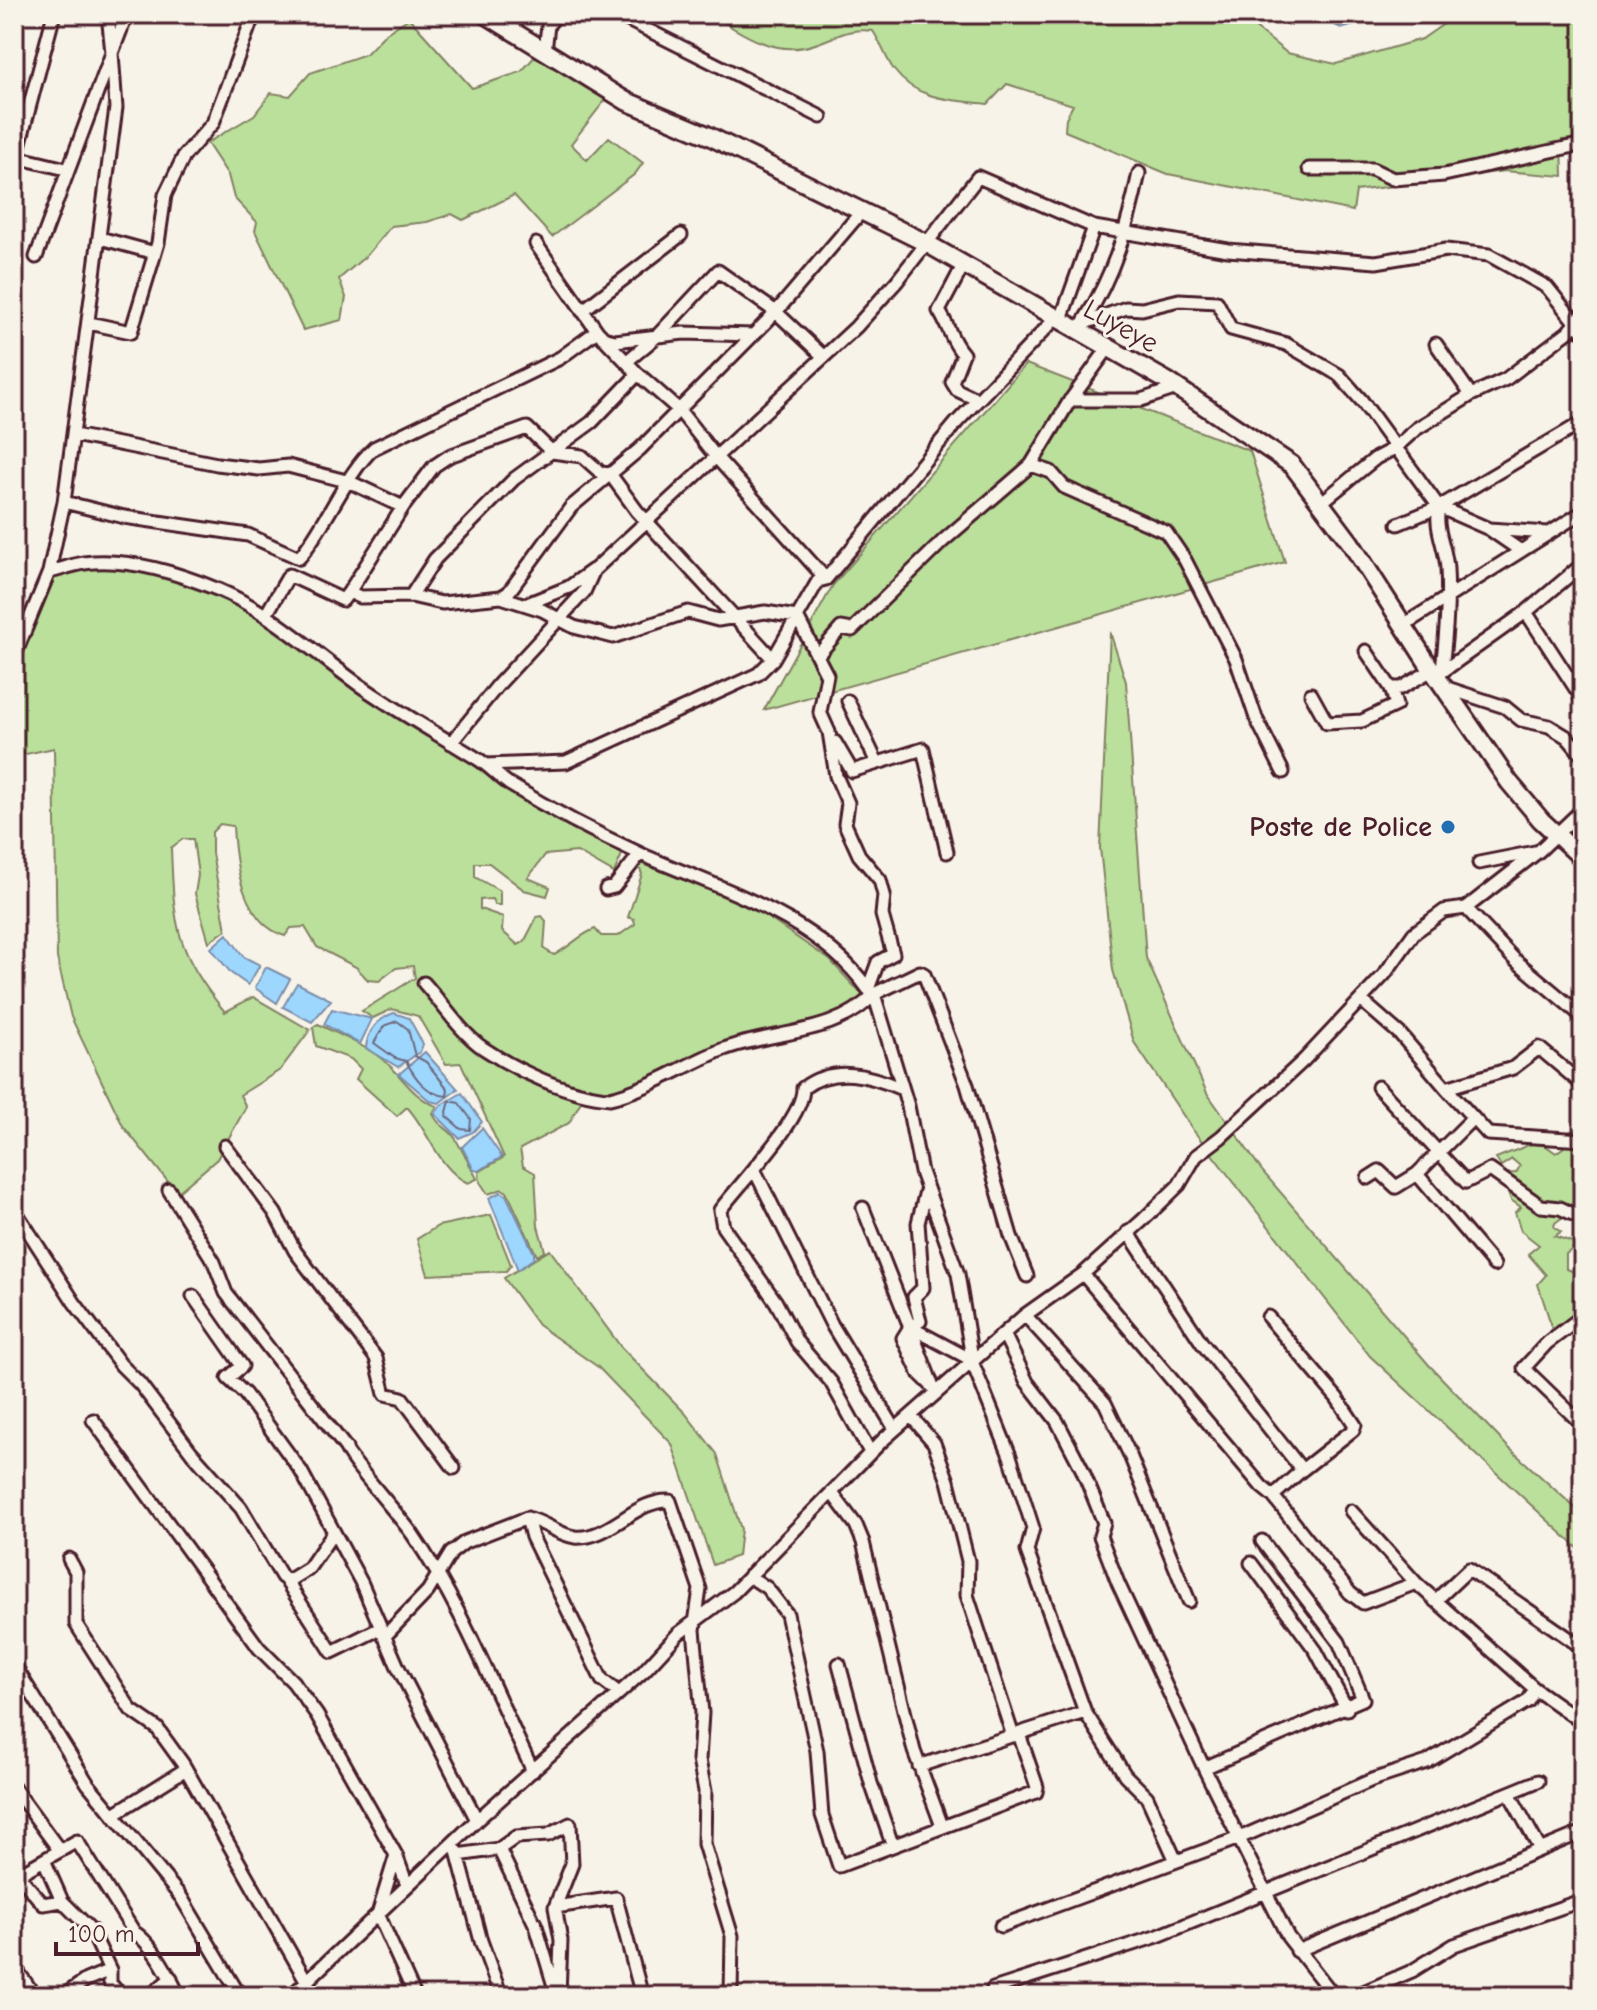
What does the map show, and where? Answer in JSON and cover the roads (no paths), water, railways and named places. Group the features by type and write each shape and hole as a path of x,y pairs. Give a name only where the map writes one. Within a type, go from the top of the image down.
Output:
{"street":[{"path":"54,14 15,161 66,169"},
{"path":"14,657 49,572 74,435 116,108 108,14"},
{"path":"36,257 66,169 127,14"},
{"path":"89,323 131,332 155,253 165,195 184,156 213,123 252,14"},
{"name":"Luyeye","path":"485,14 626,101 707,135 926,243 1058,320 1079,328 1177,388 1292,465 1322,502 1509,782 1556,835 1583,859"},
{"path":"545,51 548,25 557,14"},
{"path":"616,14 821,117"},
{"path":"1309,169 1372,169 1393,179 1430,176 1583,144"},
{"path":"1079,328 1100,297 1126,234 1139,173"},
{"path":"526,604 569,587 594,570 824,357 897,281 978,177 1094,227 1126,234 1322,260 1402,260 1422,253 1458,250 1489,255 1547,287 1581,323 1506,379 1471,395 1416,429 1322,502"},
{"path":"501,597 508,593 571,507 679,410 776,312 862,211"},
{"path":"486,765 558,764 576,759 728,686 749,680 773,659 818,581 826,579 978,400 1058,320 1094,227"},
{"path":"582,311 681,235"},
{"path":"100,238 155,253"},
{"path":"536,244 600,334 638,374 679,410 716,457 826,579"},
{"path":"964,264 939,311 950,328 952,341 963,354 952,382 957,390 978,400"},
{"path":"626,362 656,337 718,271 776,312 824,357"},
{"path":"1079,328 1126,308 1142,309 1179,300 1217,302 1231,329 1286,344 1339,375 1362,401 1439,507 1489,529 1521,551"},
{"path":"600,334 615,341 718,332 753,335"},
{"path":"267,613 299,558 321,532 361,460 374,448 560,358 600,334"},
{"path":"1436,344 1471,395"},
{"path":"818,655 841,628 852,630 943,541 1031,465 1070,400 1109,347"},
{"path":"411,596 435,559 514,479 592,422 638,374"},
{"path":"1070,400 1141,400 1177,388"},
{"path":"1398,524 1439,507 1583,422"},
{"path":"289,575 343,600 403,507 434,466 449,456 527,428 552,452 582,456 601,473 610,474 648,521 773,659"},
{"path":"74,435 217,464 259,469 288,466 350,482 403,507"},
{"path":"1031,465 1051,472 1064,487 1166,532 1185,560 1236,659 1256,718 1283,772"},
{"path":"64,502 124,517 248,535 299,558"},
{"path":"1438,676 1447,637 1447,565 1436,521 1439,507"},
{"path":"1405,624 1583,512"},
{"path":"1489,529 1550,533"},
{"path":"49,572 86,563 130,564 192,579 267,613 357,683 486,765 512,785 640,854 719,884 804,931 836,953 871,992 902,1089 927,1189 958,1274 973,1359 1010,1456 1033,1528 1027,1551 1085,1712 1125,1775 1147,1797 1176,1861"},
{"path":"1391,688 1401,688 1438,676 1526,612 1583,564"},
{"path":"451,743 584,592 594,570"},
{"path":"349,592 360,597 411,596 442,603 501,597 526,604 584,630 618,637 688,612 711,619 771,612 797,617"},
{"path":"1526,612 1583,700"},
{"path":"797,617 828,680 820,709 849,771 923,749 947,852"},
{"path":"1311,694 1327,723 1358,722 1396,705 1391,688 1366,651"},
{"path":"1438,676 1505,707 1521,720 1549,726 1567,737 1583,756"},
{"path":"848,701 877,763"},
{"path":"424,983 481,1047 568,1088 589,1096 610,1098 729,1048 839,1018 862,1007 871,992 878,962 893,954 882,915 884,895 880,880 859,855 846,828 848,803 836,776 829,732"},
{"path":"291,1996 407,1885 456,1849 477,1820 619,1693 678,1634 749,1576 933,1392 1025,1315 1083,1274 1179,1185 1196,1156 1285,1078 1384,975 1414,933 1444,911 1466,908 1539,851 1583,809"},
{"path":"1479,863 1539,851"},
{"path":"606,889 614,887 640,854"},
{"path":"1466,908 1504,950 1583,1017"},
{"path":"871,992 920,972 924,974 967,1085 1011,1236 1027,1276"},
{"path":"1361,1000 1400,1034 1472,1119 1493,1135 1583,1140"},
{"path":"1446,1088 1513,1068 1539,1048 1583,1085"},
{"path":"870,1452 831,1382 797,1342 776,1302 723,1227 720,1210 778,1135 791,1125 804,1101 803,1088 813,1080 837,1074 870,1075 902,1089"},
{"path":"1378,1087 1466,1182 1490,1170 1541,1206 1560,1208 1575,1215 1583,1213"},
{"path":"1368,1178 1378,1170 1396,1187 1417,1174 1472,1119"},
{"path":"225,1146 275,1213 295,1251 376,1358 385,1394 402,1398 454,1468"},
{"path":"754,1169 832,1325 895,1429"},
{"path":"1417,1174 1494,1265"},
{"path":"910,1327 920,1321 914,1297 923,1288 918,1223 927,1189"},
{"path":"169,1190 219,1270 226,1293 346,1448 350,1460 397,1512 438,1575 533,1771"},
{"path":"863,1208 933,1392"},
{"path":"14,1209 74,1302 121,1365 161,1408 192,1453 223,1485 332,1652 383,1633 428,1591 451,1553 465,1542 527,1518 573,1537 585,1536 651,1504 670,1501 700,1589 695,1623 702,1713 699,1760 705,1791 704,1844 732,1936 731,1996"},
{"path":"1128,1232 1202,1343 1302,1470"},
{"path":"1083,1274 1273,1496 1350,1593 1363,1603 1416,1583"},
{"path":"193,1296 242,1366 228,1378 245,1394 301,1471 361,1582 383,1633 477,1820"},
{"path":"1025,1315 1105,1403 1129,1453 1189,1601"},
{"path":"1583,1316 1547,1343 1524,1368 1583,1425"},
{"path":"1268,1317 1337,1398 1355,1425 1353,1430 1273,1496"},
{"path":"910,1327 973,1359"},
{"path":"1004,1334 1027,1382 1057,1421 1082,1469 1104,1523 1100,1536 1118,1583 1266,1893 1297,1951 1334,1996"},
{"path":"749,1576 767,1588 787,1614 817,1751 822,1815 836,1864 843,1866 892,1844 1036,1792 1037,1787 967,1595 968,1561 948,1481 934,1443 911,1416"},
{"path":"93,1420 259,1648 298,1689 317,1715 396,1855 407,1885"},
{"path":"832,1493 856,1525 863,1542 919,1766 942,1826"},
{"path":"1351,1511 1435,1601 1535,1689 1583,1723"},
{"path":"527,1518 532,1537 602,1680 619,1693"},
{"path":"285,1579 296,1579 309,1568 333,1533"},
{"path":"1204,1768 1347,1709 1363,1699 1339,1642 1262,1541"},
{"path":"69,1559 76,1572 76,1624 131,1710 157,1728 186,1769 315,1996"},
{"path":"1251,1563 1316,1651 1347,1709"},
{"path":"1435,1601 1469,1569 1583,1648"},
{"path":"839,1664 871,1783 892,1844"},
{"path":"14,1665 81,1774 181,1897 240,1996"},
{"path":"1001,1926 1239,1838 1372,1780 1440,1756 1528,1701 1535,1689"},
{"path":"919,1766 1085,1712"},
{"path":"114,1814 186,1769"},
{"path":"993,1989 1158,1936 1538,1781"},
{"path":"14,1788 60,1851"},
{"path":"1509,1793 1540,1849"},
{"path":"456,1849 499,1849 516,1837 548,1835 570,1824 572,1864 555,1907 561,1940 558,1996"},
{"path":"1297,1951 1583,1832"},
{"path":"62,1901 43,1904 15,1874 79,1843 134,1932 142,1937 171,1978 179,1996"},
{"path":"456,1849 481,1941 501,1996"},
{"path":"499,1849 536,1926 558,1996"},
{"path":"396,1855 378,1914 415,1996"},
{"path":"44,1860 62,1901 91,1930 110,1970 110,1983 121,1996"},
{"path":"555,1907 616,1898 642,1996"},
{"path":"1354,1996 1412,1971 1454,1945 1583,1900"},
{"path":"14,1966 35,1996"},
{"path":"63,1996 86,1980 110,1970"},
{"path":"150,1996 171,1978"}],"water":[{"path":"227,934 244,957 260,965 248,985 231,973 211,948"},
{"path":"266,967 290,979 277,1003 255,988"},
{"path":"297,983 331,1000 312,1022 283,1007"},
{"path":"332,1009 372,1019 360,1044 324,1024"},
{"path":"394,1013 409,1018 423,1044 420,1052 398,1067 366,1048 375,1026"},
{"path":"425,1052 458,1089 439,1103 430,1101 399,1074"},
{"path":"462,1093 482,1122 473,1132 459,1138 435,1114 441,1105"},
{"path":"482,1128 502,1157 478,1171 474,1170 462,1147"},
{"path":"501,1192 506,1195 534,1253 534,1258 518,1270 489,1198"}],"waterway":[{"path":"1313,14 1342,28 1391,14"}],"place":[{"name":"Poste de Police","path":"1448,827"}]}
